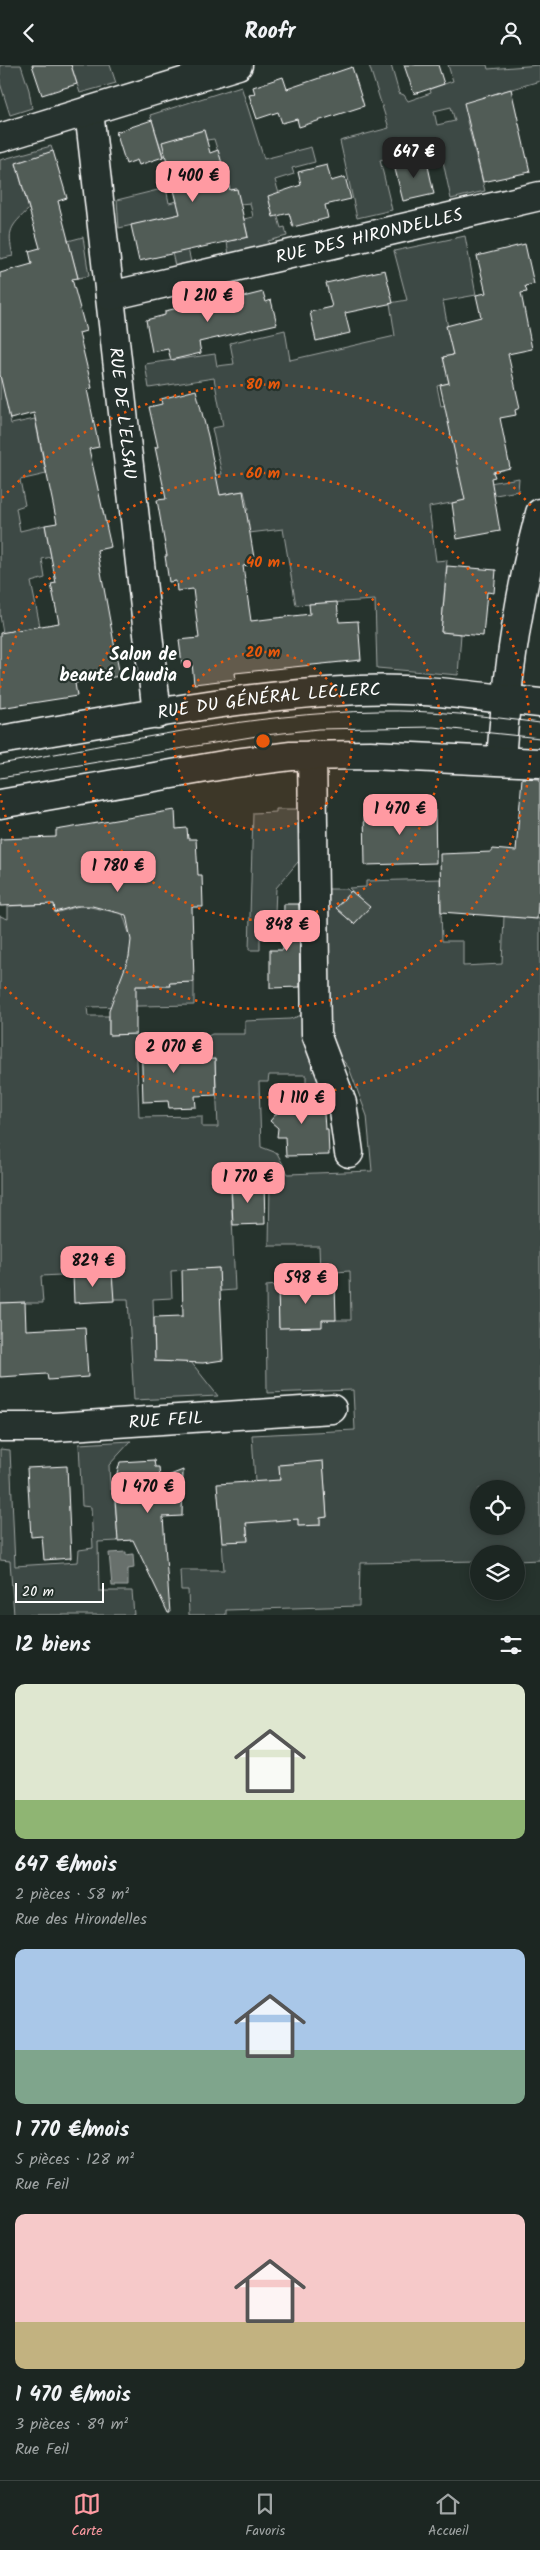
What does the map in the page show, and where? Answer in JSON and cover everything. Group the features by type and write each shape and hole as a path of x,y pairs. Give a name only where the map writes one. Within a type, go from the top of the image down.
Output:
{"street":[{"path":"0,138 238,65"},
{"name":"RUE DE L'ELSAU","path":"89,111 157,714"},
{"name":"RUE DES HIRONDELLES","path":"110,297 540,196"},
{"path":"501,760 505,699 528,559 540,513"},
{"name":"RUE DU GÉNÉRAL LECLERC","path":"0,740 157,714 289,695 361,690 440,693 540,703"},
{"path":"312,755 316,1034 342,1103 350,1153"},
{"path":"0,803 234,763 312,755 370,755 540,763"},
{"name":"RUE FEIL","path":"0,1427 54,1427 332,1409"}],"shaded area":[{"path":"0,65 21,65 29,90 32,108 10,115 0,83"},
{"path":"71,65 110,65 116,83 80,93"},
{"path":"369,65 391,65 399,93 404,95 408,101 431,93 430,89 453,81 448,65 487,65 488,69 540,65 540,81 491,95 467,121 485,191 451,199 439,143 408,149 403,145 402,137 392,139 396,156 380,160 392,210 357,218 340,141 389,128","holes":["451,107 455,121 437,125 434,111"]},
{"path":"241,86 264,159 311,147 315,162 292,168 294,174 275,180 280,197 273,199 281,228 285,227 287,236 268,241 270,246 229,255 227,242 248,237 244,219 253,217 250,203 240,204 236,189 218,193 224,172 214,139 207,140 203,130 184,136 188,150 164,157 150,115"},
{"path":"51,146 53,152 16,164 29,209 14,225 10,234 13,256 0,259 0,160"},
{"path":"166,188 169,203 177,201 191,262 175,266 164,218 119,228 117,200"},
{"path":"465,236 476,295 443,301 453,355 443,357 449,383 437,386 441,406 446,405 460,478 482,474 484,484 519,478 518,491 429,507 436,561 447,560 441,632 461,634 458,675 377,668 375,600 296,605 283,529 249,533 231,514 248,510 244,491 207,497 203,478 222,474 212,428 223,426 214,378 149,388 145,364 215,354 217,366 234,364 230,343 285,330 290,360 395,336 390,303 407,300 394,251"},
{"path":"83,237 89,276 78,278 68,241"},
{"path":"0,371 11,424 35,419 46,474 20,480 25,505 16,508 20,531 45,525 51,557 42,559 45,578 31,582 40,626 3,633 0,615"},
{"path":"276,809 301,809 303,856 276,888 274,938 260,938 260,950 249,950 253,813 276,812"},
{"path":"440,879 442,941 463,941 463,966 502,964 504,916 540,919 540,1560 525,1561 525,1545 470,1545 470,1561 360,1563 359,1606 226,1610 226,1615 189,1615 188,1590 181,1590 180,1570 224,1570 222,1542 248,1540 243,1482 255,1482 252,1435 355,1430 353,1390 267,1393 266,1286 278,1285 279,1328 321,1327 322,1320 351,1320 350,1271 320,1273 319,1246 269,1246 270,1182 264,1183 264,1167 230,1168 235,1290 220,1291 219,1268 171,1271 172,1298 153,1299 155,1361 191,1362 218,1396 134,1400 128,1299 113,1299 111,1249 98,1249 99,1273 41,1276 43,1303 0,1303 0,916 8,919 8,906 36,905 54,900 55,913 79,906 84,899 85,906 110,911 121,908 129,933 135,933 136,948 130,949 129,957 138,986 170,986 169,983 194,982 194,1005 87,1007 88,1016 109,1016 109,1035 136,1034 139,1117 202,1116 202,1127 218,1127 215,1060 210,1060 208,1036 212,1034 245,1034 245,1021 290,1019 305,1014 323,1075 324,1095 306,1095 306,1075 269,1075 268,1082 259,1082 261,1147 277,1153 288,1174 372,1171 367,1116 349,1068 327,1041 323,889 347,889 350,892 336,908 354,924 369,907 349,888 366,887 366,881","holes":["323,1462 327,1517 320,1518 320,1525 299,1526 298,1519 282,1520 279,1465"]},
{"path":"131,1441 109,1465 110,1489 114,1489 118,1541 98,1542 99,1591 132,1591 134,1615 14,1615 10,1561 0,1560 0,1449 10,1450 15,1566 78,1562 79,1550 93,1548 91,1507 82,1506 79,1444"},
{"path":"126,1552 126,1555 133,1554 134,1568 128,1569 128,1586 112,1586 109,1553"}],"building":[{"path":"32,65 71,65 77,84 42,95"},
{"path":"404,65 438,65 444,84 414,94"},
{"path":"352,67 364,106 299,127 297,119 282,123 278,112 257,119 249,95 255,94 253,87 283,77 287,89"},
{"path":"511,89 530,172 483,182 464,103"},
{"path":"152,120 163,157 139,165 137,160 126,164 116,132"},
{"path":"204,130 210,153 218,150 230,190 237,189 248,237 139,261 131,225 180,214 162,142"},
{"path":"53,151 67,198 58,201 78,278 72,279 86,331 79,333 92,388 87,389 99,447 89,449 111,547 97,550 120,676 75,683 77,696 0,708 0,633 59,623 51,584 56,583 45,525 57,523 34,413 10,419 0,375 0,273 32,264 29,251 40,248 16,163"},
{"path":"426,157 434,194 403,201 394,165"},
{"path":"327,165 331,181 345,177 351,199 325,205 328,218 293,227 289,213 273,217 268,196 301,185 298,172"},
{"path":"525,244 534,284 525,286 527,292 521,293 532,349 508,354 520,408 515,410 516,415 500,418 510,468 493,472 495,477 491,478 500,531 457,539 452,503 465,500 440,385 449,383 443,357 453,355 446,326 481,317 476,295 486,293 477,256"},
{"path":"385,270 393,303 345,313 350,333 316,341 310,312 332,307 326,283"},
{"path":"263,292 266,302 271,300 277,324 199,342 201,353 171,360 168,349 152,352 146,320 165,315 165,311 222,298 223,302"},
{"path":"196,390 220,495 243,491 255,564 243,566 251,621 310,614 309,604 337,602 339,622 358,621 361,660 235,673 236,679 194,684 192,663 182,664 179,640 199,638 193,589 177,591 176,581 169,582 165,556 167,556 157,500 166,499 155,447 158,447 149,407 162,404 161,399"},
{"path":"447,566 496,570 494,593 487,592 483,636 441,632"},
{"path":"522,778 540,779 540,902 538,902 537,919 441,912 440,854 492,852 492,849 516,851"},
{"path":"435,807 436,863 365,865 364,809"},
{"path":"175,810 176,829 187,828 188,839 196,839 198,875 202,875 203,907 192,907 194,982 169,983 170,986 136,986 136,1034 109,1035 109,1010 129,957 131,940 126,915 92,906 76,906 55,912 54,904 0,906 0,839 56,837 56,830"},
{"path":"351,891 370,907 354,924 336,908"},
{"path":"284,904 299,904 300,987 270,988 270,950 283,950"},
{"path":"174,1035 174,1061 215,1059 216,1095 195,1096 196,1107 169,1108 168,1101 143,1102 141,1036"},
{"path":"321,1095 321,1113 324,1114 325,1129 328,1129 329,1155 286,1156 285,1137 277,1137 278,1128 270,1121 277,1113 277,1096"},
{"path":"264,1183 265,1224 233,1225 231,1184"},
{"path":"219,1268 223,1360 203,1363 155,1361 154,1317 183,1316 182,1270"},
{"path":"112,1273 114,1301 74,1303 73,1274"},
{"path":"335,1284 336,1320 322,1320 322,1327 279,1328 278,1285"},
{"path":"25,1302 26,1330 85,1327 88,1377 48,1380 47,1374 0,1377 0,1303"},
{"path":"154,1460 155,1467 159,1467 160,1479 183,1470 182,1516 163,1517 170,1613 168,1613 133,1540 118,1541 114,1484 120,1462"},
{"path":"323,1461 327,1517 320,1518 320,1525 298,1526 298,1519 246,1523 248,1541 222,1542 217,1484 280,1480 279,1465"},
{"path":"67,1466 71,1558 44,1560 42,1536 31,1537 27,1468"}],"tram line":[{"path":"0,764 188,730 283,717 330,713 418,711 540,723"},
{"path":"0,778 257,736 318,729 433,727 540,738"}],"place":[{"name":"Salon de beauté Claudia","path":"187,664"}]}
